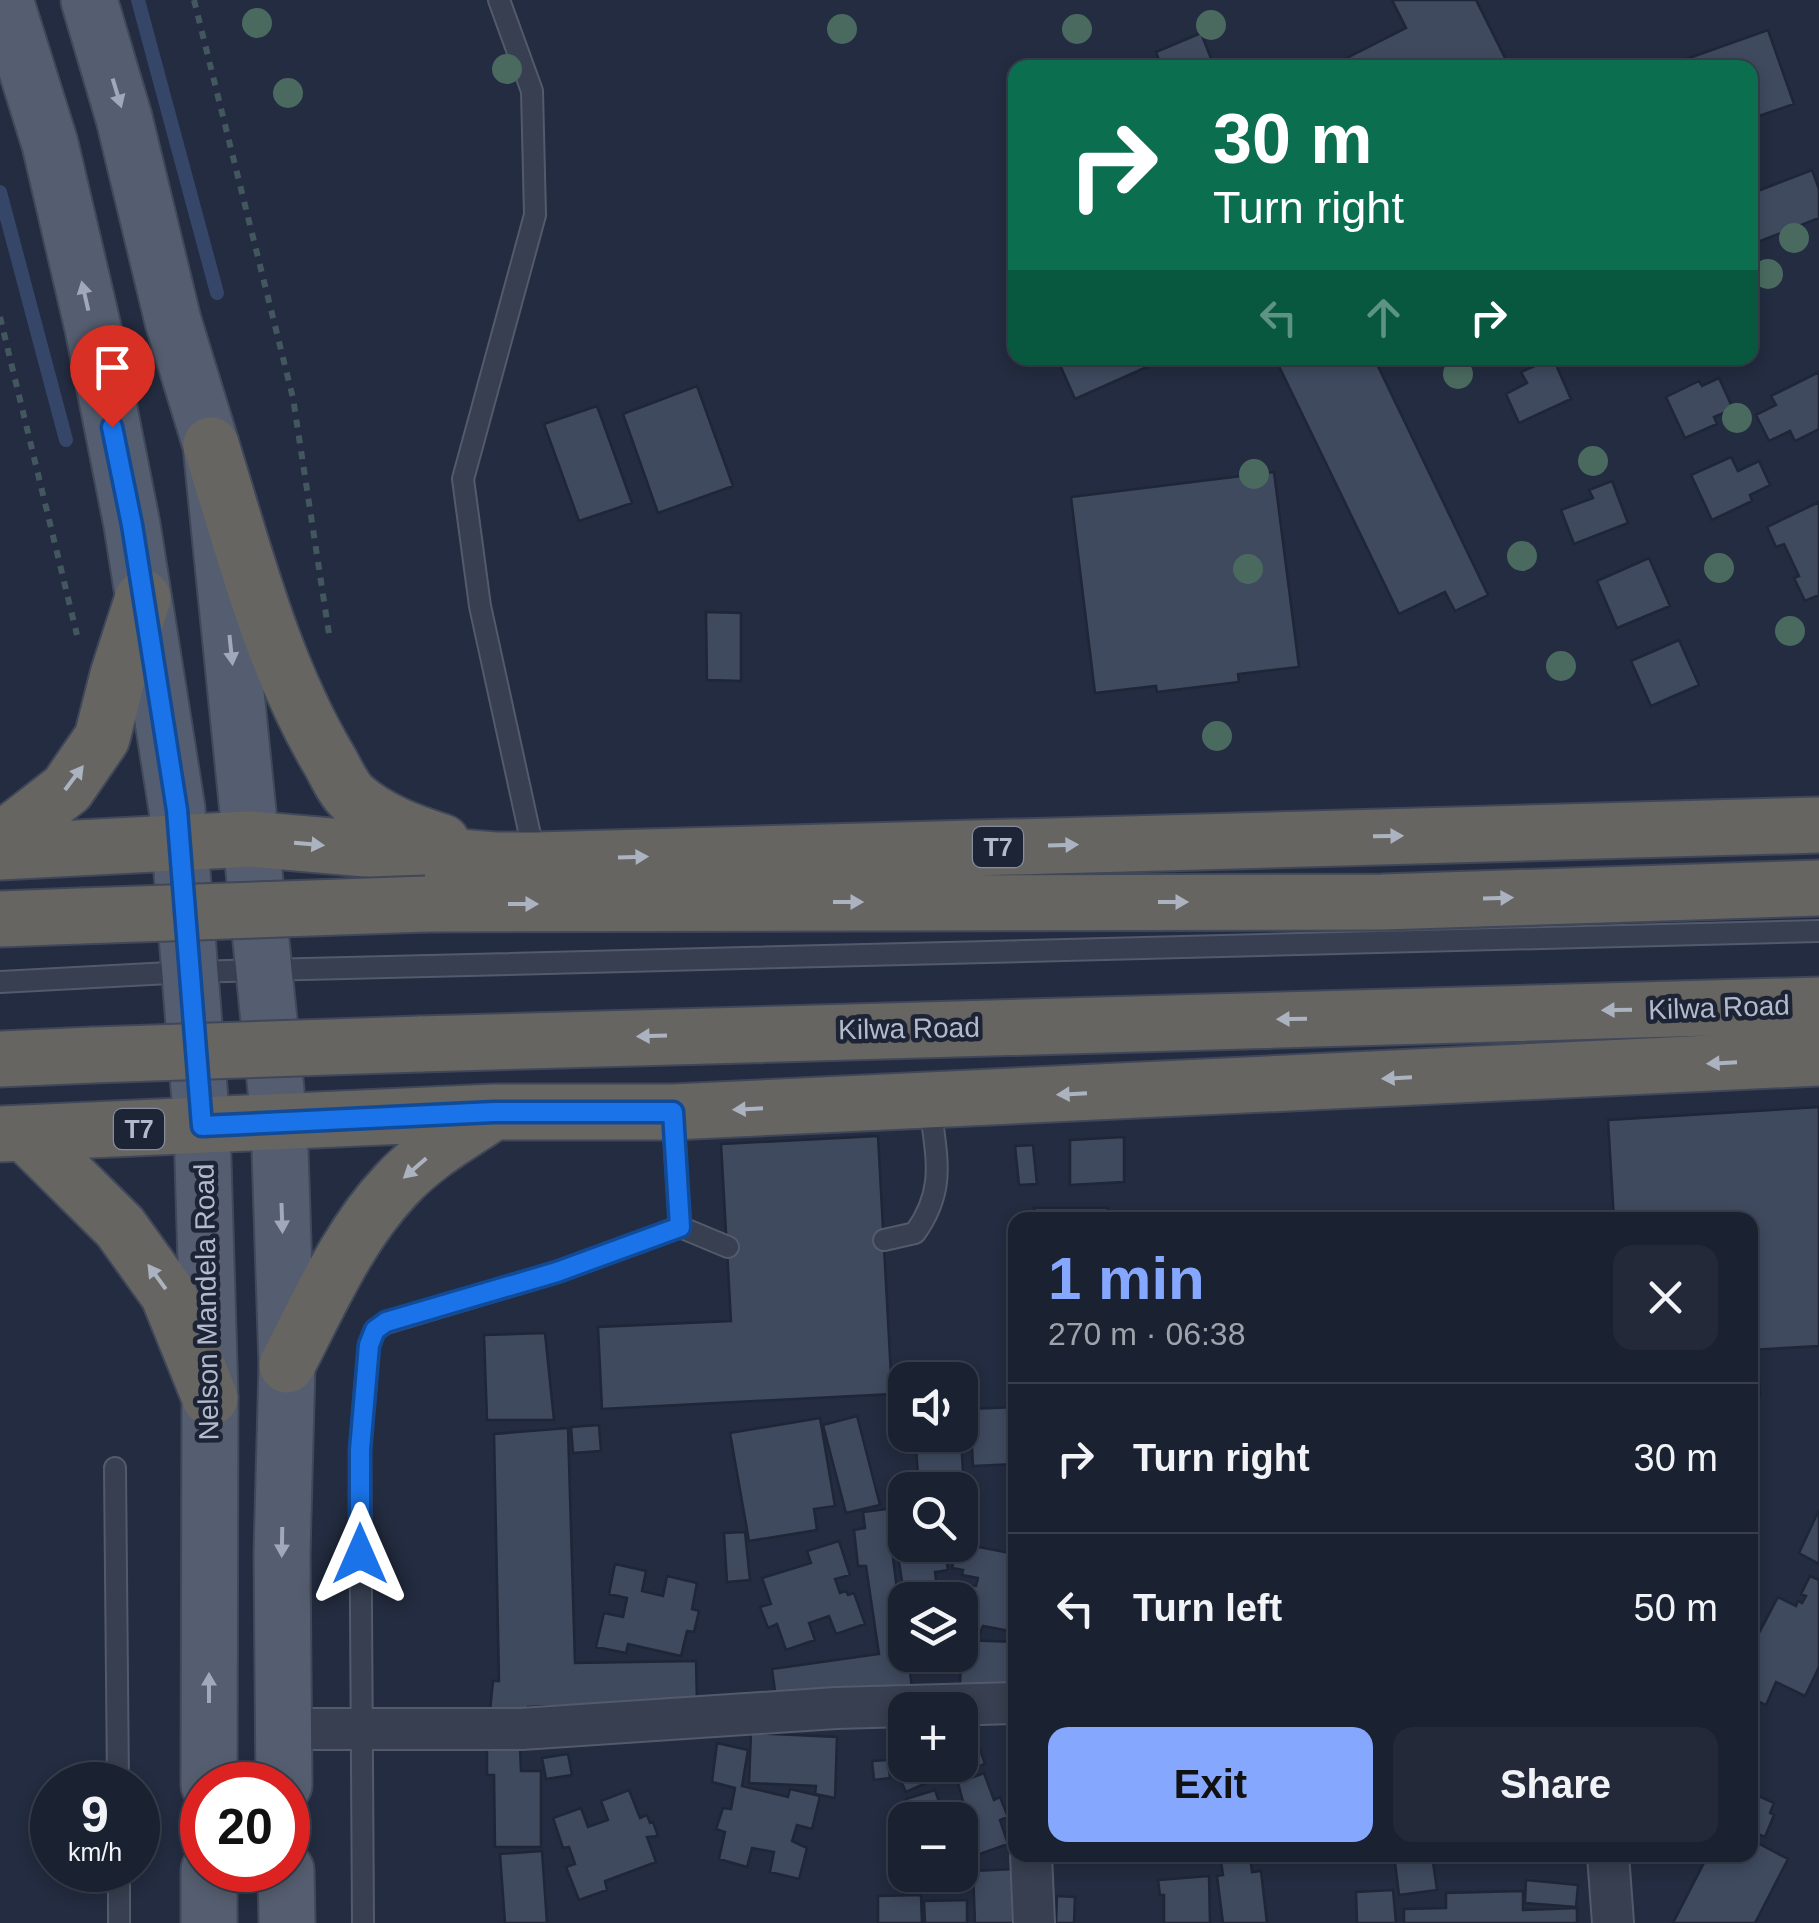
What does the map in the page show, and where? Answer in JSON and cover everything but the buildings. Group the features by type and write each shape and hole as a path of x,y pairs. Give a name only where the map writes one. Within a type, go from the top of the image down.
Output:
{"highway":[{"path":"211,445 281,662 303,716 351,797 399,828 515,860"},
{"path":"0,841 67,789 102,738 143,598"},
{"name":"T7","path":"0,852 250,839 515,860 1819,825"},
{"name":"T7","path":"0,919 426,904 1382,902 1819,888"},
{"name":"Kilwa Road","path":"0,1059 1819,1005"},
{"name":"T7","path":"13,1134 494,1112 673,1112 1819,1058"},
{"path":"287,1366 351,1244 395,1185 443,1144 494,1112"},
{"path":"13,1134 120,1227 168,1294 210,1398"}],"main road":[{"name":"Nelson Mandela Road","path":"5,0 54,162 92,328 132,525 177,810 202,1126 210,1398 209,1762"},
{"path":"89,0 124,118 173,322 211,445 279,1120 287,1366 282,1554 284,1762"},
{"path":"208,1923 209,1892"},
{"path":"286,1892 286,1923"}],"street":[{"path":"284,1729 521,1729 836,1708 1008,1702"},
{"path":"1031,1862 1034,1923"},
{"path":"1609,1862 1613,1923"}],"lane":[{"path":"499,0 532,91 536,215 463,479 515,860"},
{"path":"0,982 188,972 1819,931"},
{"path":"884,1240 915,1233 931,1210 938,1188 930,1100"},
{"path":"673,1112 680,1227"},
{"path":"363,1923 360,1450 369,1345 375,1330 386,1322 557,1272 680,1227 728,1247"},
{"path":"115,1468 118,1762"},
{"path":"119,1892 119,1923"}],"path":[{"path":"194,0 294,398 331,646"},
{"path":"0,317 80,645"}],"waterway":[{"path":"138,0 217,293"},
{"path":"0,192 66,440"}],"route":[{"path":"112,427 132,525 177,810 202,1126 494,1112 673,1112 680,1227 557,1272 386,1322 375,1330 369,1345 360,1450 360,1554"}]}
